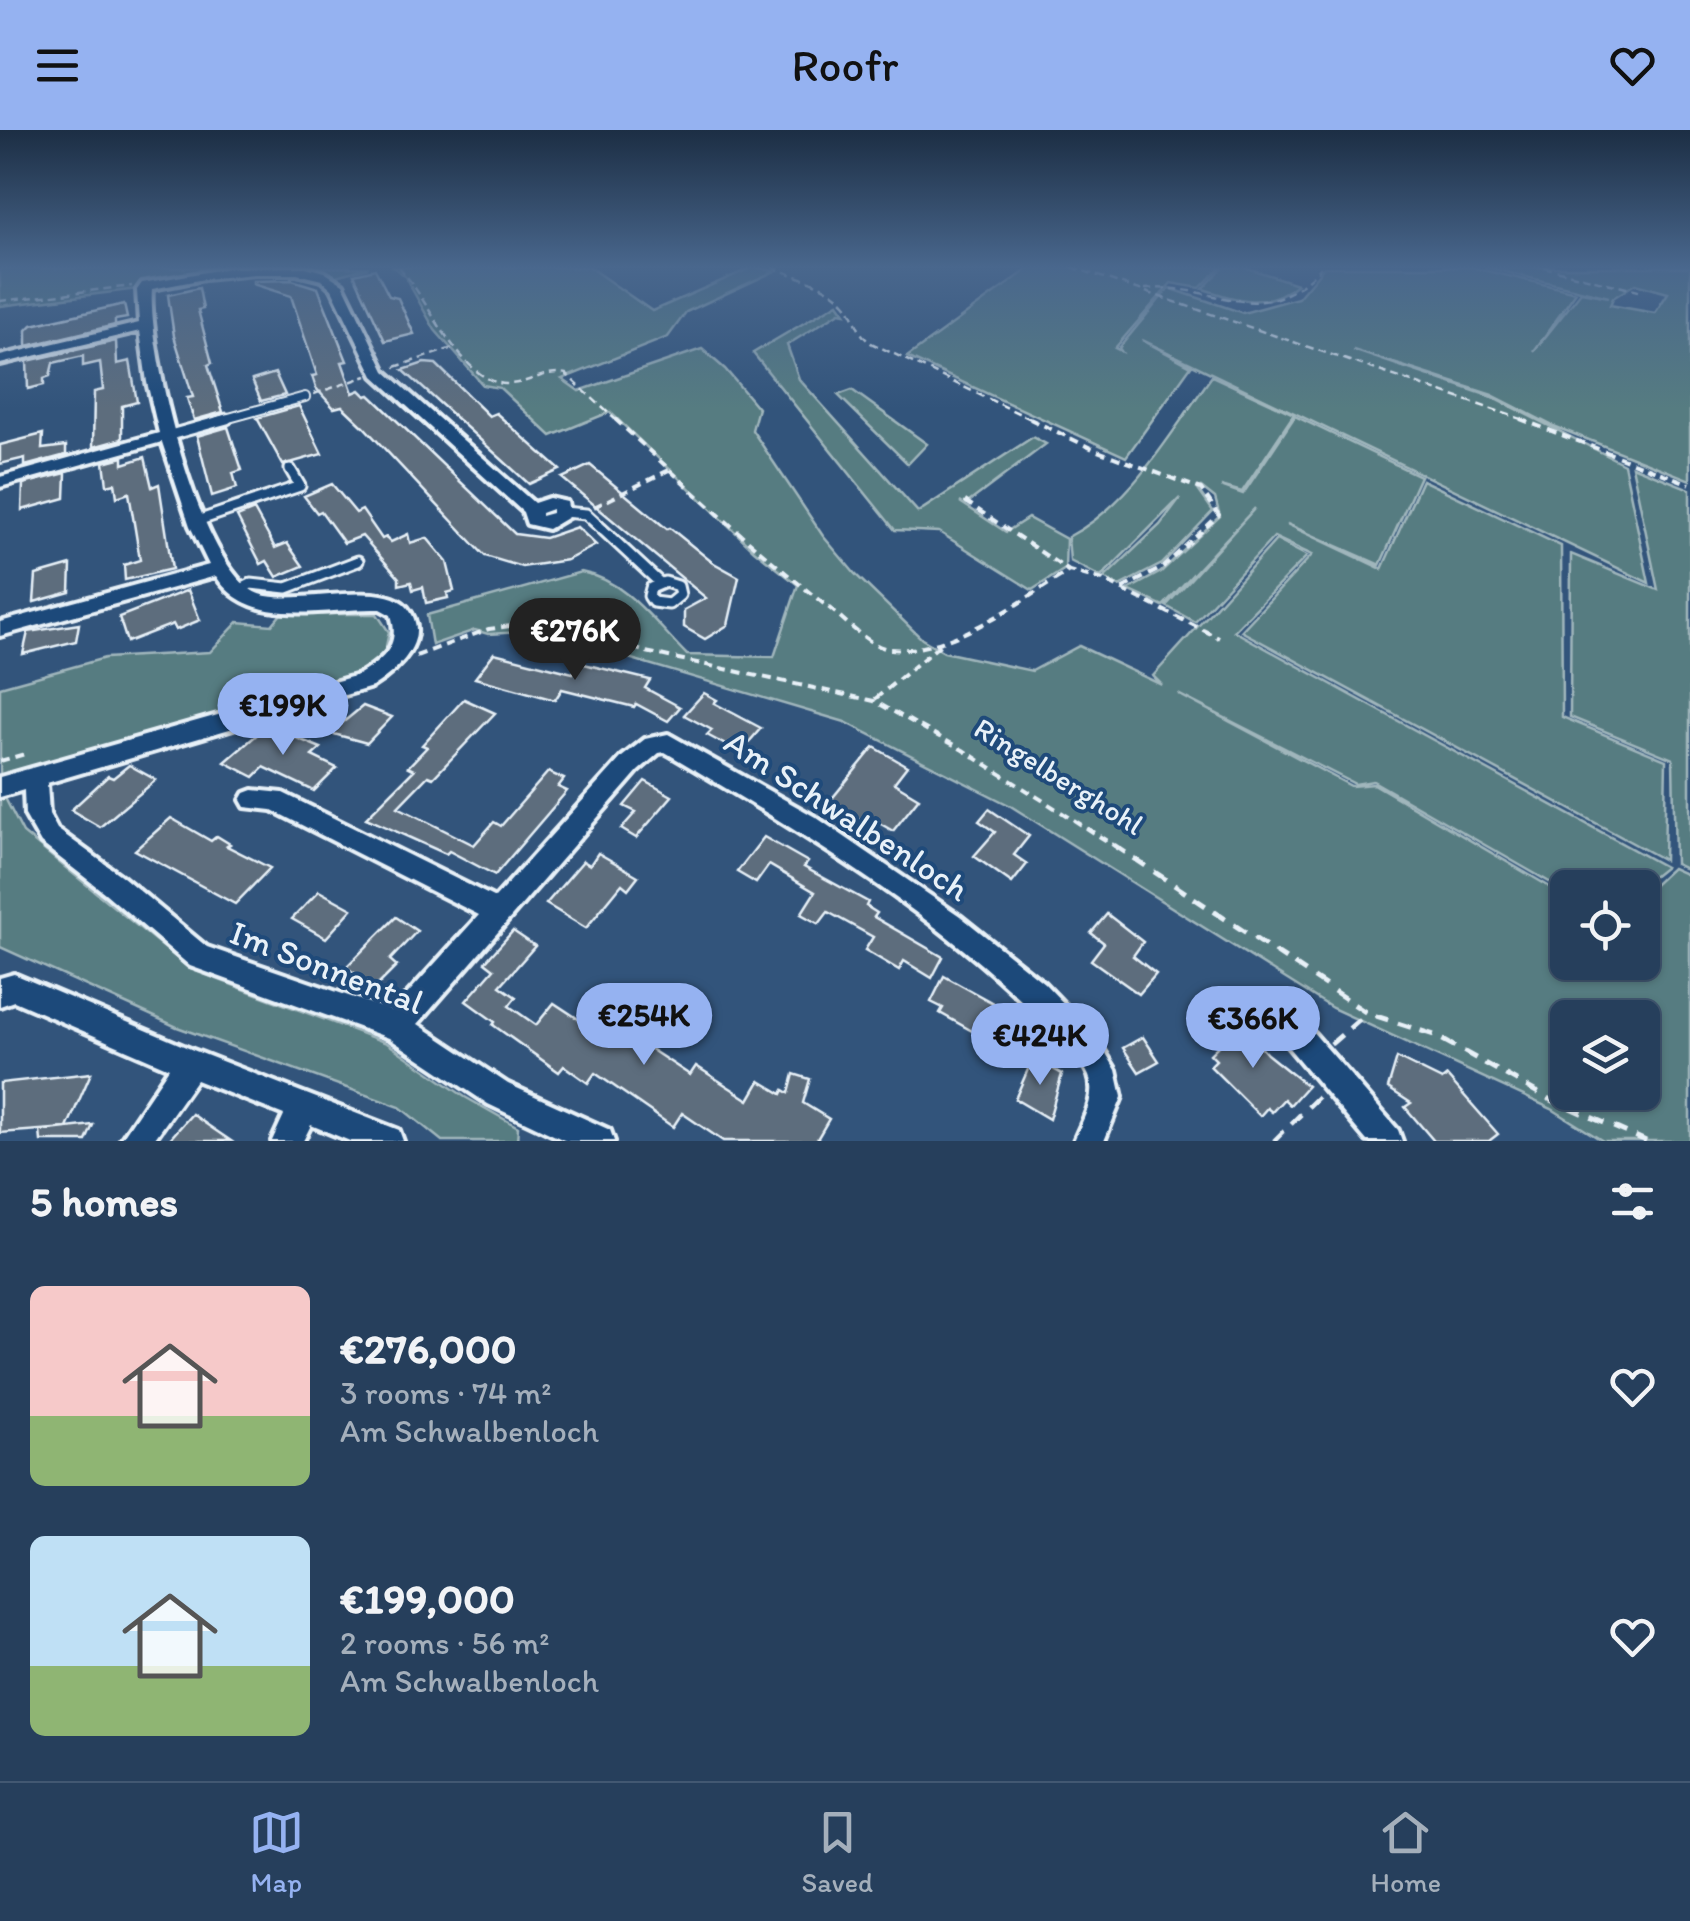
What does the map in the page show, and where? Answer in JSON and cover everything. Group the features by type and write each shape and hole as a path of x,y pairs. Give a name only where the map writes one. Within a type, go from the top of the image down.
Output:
{"street":[{"path":"0,787 30,766 326,695 365,682 393,664 405,640 398,610 384,602 280,604 236,591 218,569 197,521 170,435 150,360 147,314"},
{"path":"351,314 379,372 532,510 531,517 542,523 572,513"},
{"path":"0,360 147,325"},
{"path":"0,482 170,435"},
{"path":"0,629 218,569"},
{"name":"Am Schwalbenloch","path":"397,1028 630,764 653,745 673,744 810,825 951,924 1034,993 1086,1047 1102,1070 1107,1097 1089,1141"},
{"name":"Im Sonnental","path":"30,766 37,815 48,836 114,884 198,957 397,1028 555,1133 599,1141"},
{"path":"253,800 275,800 498,912"},
{"path":"0,992 14,987 190,1063 388,1141"},
{"path":"1294,1032 1387,1141"},
{"path":"135,1141 190,1063"},
{"path":"287,1141 304,1108"}],"lane":[{"path":"170,435 305,397"},
{"path":"197,521 302,489 290,469"},
{"path":"572,513 660,583"},
{"path":"236,591 250,584 287,588 358,561"}],"path":[{"path":"430,314 492,382 504,384 558,372 566,374 770,562 867,638 888,649 944,641 998,617 1069,572"},
{"path":"850,314 858,335 871,343 1094,450 1201,489 1219,515 1162,568 1121,589"},
{"path":"1213,314 1471,400 1690,484"},
{"path":"393,368 456,347"},
{"path":"305,397 358,379"},
{"path":"572,513 669,470"},
{"path":"965,501 1069,572 1093,576 1219,638"},
{"name":"Ringelberghohl","path":"393,664 489,629 534,622 558,625 646,652 874,701 963,750 1213,908 1367,1013 1434,1036 1549,1099 1646,1141"},
{"path":"874,701 944,641"},
{"path":"0,761 30,766"},
{"path":"1316,1056 1367,1013"},
{"path":"1274,1141 1335,1080"}],"green space":[{"path":"426,314 684,314 668,337 562,379 579,391 702,349 758,408 752,430 823,536 855,574 922,639 944,652 1032,671 1079,646 1162,685 1153,676 1276,540 1307,556 1234,631 1665,867 1660,871 1550,870 1550,882 1373,781 1355,784 1178,694 1351,786 1374,784 1550,887 1550,980 1660,980 1660,879 1672,868 1690,876 1690,1141 1603,1141 1554,1110 1660,1110 1660,1000 1550,1000 1550,1108 1332,1008 1009,805 845,722 537,631 488,634 475,630 432,645 427,615 581,572 626,594 687,655 774,657 798,585 754,550 610,412 551,436 500,388 483,385"},
{"path":"819,314 836,314 787,345 799,379 918,512 1033,437 1046,444 965,505 960,502 1006,532 1028,518 1066,539 1065,569 1032,590 939,532 895,530 753,353"},
{"path":"966,314 1144,314 1115,348 1121,351 1119,348 1147,314 1560,314 1534,351 1563,314 1690,314 1690,480 1551,425 1492,395 1353,350 1492,397 1624,464 1649,583 1142,340 1191,366 1126,457 907,357"},
{"path":"1212,376 1294,414 1242,492 1221,486 1243,494 1295,416 1420,476 1380,565 1287,524 1382,569 1422,480 1561,546 1562,717 1666,760 1664,860 1241,631 1312,555 1274,537 1195,622 1166,606 1255,508 1163,606 1128,590 1161,572 1220,516 1215,498 1201,487 1198,490 1213,511 1162,564 1119,586 1104,578 1160,525 1180,498 1101,577 1070,561 1068,537 1112,506 1131,486"},
{"path":"852,390 927,444 908,464 838,395"},
{"path":"1632,466 1690,489 1690,871 1675,864 1673,759 1570,717 1571,554 1658,590"},
{"path":"281,614 377,614 389,632 385,651 363,673 0,779 0,687 105,658 210,652 238,622 272,625"},
{"path":"0,798 5,798 23,833 190,969 387,1043 465,1097 518,1127 517,1141 442,1141 400,1107 177,1027 0,947"}],"building":[{"path":"79,314 126,314 127,318 115,320 115,325 27,346 27,330 32,325"},
{"path":"171,314 199,314 212,363 208,365 223,412 194,420 187,398 193,397"},
{"path":"297,314 328,314 347,361 342,362 353,393 360,390 370,395 515,534 545,538 577,527 596,545 567,560 522,567 485,556 364,427 342,406 334,408 316,388 312,376 317,375"},
{"path":"373,314 405,314 414,334 385,341"},
{"path":"116,341 117,364 130,361 137,402 122,406 122,439 93,447 94,392 103,390 100,362 83,366 83,356 53,363 44,385 28,389 27,361"},
{"path":"424,363 436,364 489,416 496,413 560,470 529,484 403,370"},
{"path":"275,373 285,395 261,401 252,380"},
{"path":"299,406 322,454 283,465 257,418"},
{"path":"228,427 242,470 233,473 237,488 212,496 197,436"},
{"path":"43,434 42,449 66,446 66,455 25,466 25,458 0,464 0,445"},
{"path":"123,457 123,464 145,457 152,487 159,484 172,569 125,580 124,565 140,560 129,493 117,497 115,483 107,485 104,462"},
{"path":"590,465 667,529 739,577 728,625 705,639 684,627 684,610 706,598 562,478"},
{"path":"66,473 65,498 22,510 23,484"},
{"path":"332,484 356,513 362,510 382,539 386,537 391,542 408,534 410,543 427,538 447,562 454,591 447,593 448,598 426,603 423,587 413,590 411,582 399,585 399,578 362,536 344,543 321,511 317,513 304,496"},
{"path":"254,510 275,548 287,543 303,566 277,577 267,561 261,564 237,517"},
{"path":"71,565 70,592 34,602 36,575"},
{"path":"188,590 200,620 176,630 173,624 127,642 119,617"},
{"path":"79,624 76,641 23,654 28,632"},
{"path":"494,653 573,673 580,663 650,680 645,688 680,707 668,721 636,704 634,707 562,689 555,700 475,678"},
{"path":"704,693 717,700 714,703 761,728 743,749 736,745 733,749 707,735 712,730 684,715"},
{"path":"464,699 495,713 433,778 428,776 398,807 474,845 494,822 501,826 548,772 564,779 558,787 567,791 495,875 449,851 446,854 366,818 414,770 408,767 427,747 422,745"},
{"path":"363,706 392,717 367,743 330,733"},
{"path":"267,726 321,748 312,756 337,768 314,791 264,767 254,777 225,762"},
{"path":"874,747 907,766 894,783 919,798 893,831 867,816 863,821 830,801"},
{"path":"129,765 156,780 100,827 71,810 108,776 113,778"},
{"path":"645,781 672,796 636,838 621,829 636,812 624,806"},
{"path":"989,809 1029,836 1014,855 1027,864 1012,883 974,856 995,832 979,821"},
{"path":"171,818 211,841 217,836 230,844 227,846 270,868 235,904 135,850"},
{"path":"764,837 808,862 804,867 868,902 866,906 877,913 874,917 943,957 932,978 904,961 899,970 865,950 873,937 828,912 819,924 801,914 815,892 769,865 756,883 737,872"},
{"path":"598,853 638,876 628,889 622,884 586,928 546,904 583,861 590,865"},
{"path":"319,891 352,909 326,938 292,919"},
{"path":"1107,914 1143,942 1133,956 1156,974 1139,994 1091,960 1104,943 1091,933"},
{"path":"396,917 417,931 390,960 397,966 375,988 346,967"},
{"path":"513,931 535,946 500,986 516,997 509,1006 536,1025 554,1003 612,1041 620,1029 690,1075 696,1066 749,1100 760,1081 782,1094 784,1090 789,1093 794,1074 810,1079 803,1103 829,1119 816,1141 723,1141 682,1113 673,1127 595,1073 588,1083 564,1066 559,1072 466,1001 494,969 485,962"},
{"path":"944,976 1022,1019 1012,1040 988,1026 983,1037 940,1013 943,1008 931,1002"},
{"path":"1235,1018 1267,1054 1307,1086 1290,1105 1284,1099 1272,1112 1267,1108 1260,1116 1210,1066 1216,1060 1210,1054 1222,1042 1216,1036"},
{"path":"1143,1037 1159,1061 1139,1072 1123,1048"},
{"path":"1033,1058 1062,1074 1049,1119 1015,1099"},
{"path":"1397,1058 1442,1080 1447,1076 1498,1134 1489,1141 1434,1141 1405,1107 1411,1103 1388,1088"},
{"path":"91,1073 67,1128 0,1133 0,1083"},
{"path":"192,1114 206,1124 231,1141 168,1141"},
{"path":"93,1125 86,1141 41,1141 40,1131"}]}
